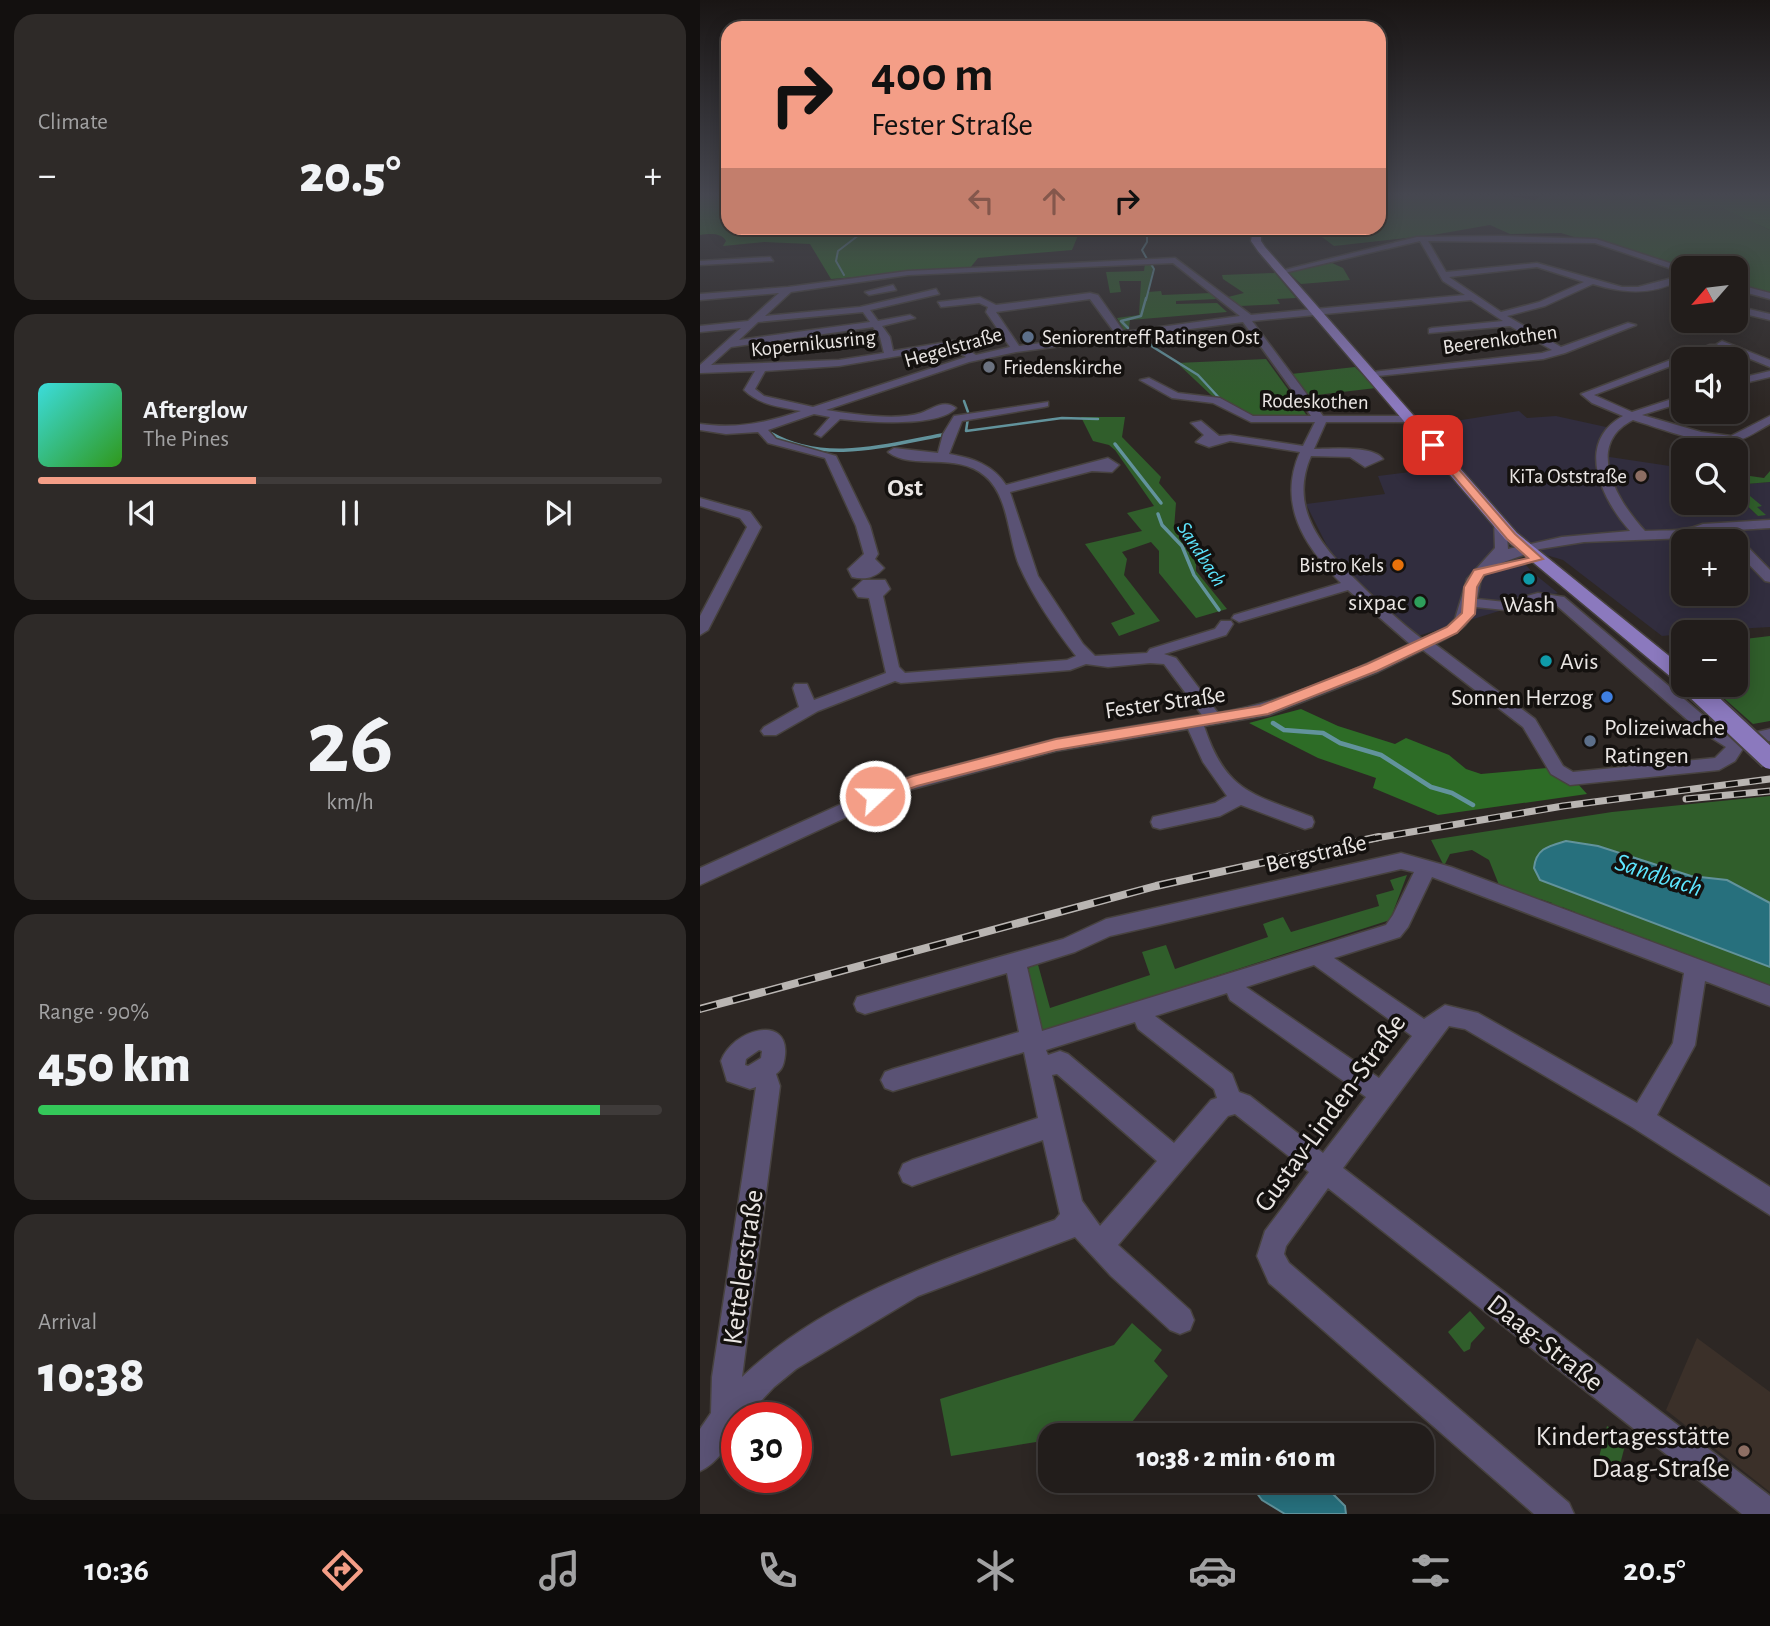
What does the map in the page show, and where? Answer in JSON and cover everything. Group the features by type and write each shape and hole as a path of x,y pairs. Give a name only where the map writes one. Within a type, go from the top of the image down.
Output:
{"main road":[{"path":"1274,265 1499,523 1531,554 1671,667"},
{"path":"1704,697 1770,759"}],"street":[{"path":"700,297 788,290 875,277 964,269 1067,265"},
{"path":"1181,265 1189,274 1246,318 1321,421 1297,477 1298,508 1325,557 1422,644 1529,723 1557,770 1570,779 1719,764 1730,757 1735,745"},
{"path":"1280,272 1312,265"},
{"path":"1438,265 1444,275 1511,323 1562,351"},
{"path":"1444,275 1537,265 1590,282 1631,290 1671,281"},
{"path":"875,277 880,290"},
{"path":"1500,315 1542,304 1590,282"},
{"path":"869,292 893,288"},
{"path":"701,369 788,290"},
{"path":"1748,290 1770,296"},
{"path":"862,309 936,292"},
{"path":"941,304 980,300 994,307 1090,296 1095,297 1121,334"},
{"name":"Hegelstraße","path":"700,427 726,431 762,428 974,358 1016,349 1246,318 1475,297"},
{"path":"994,307 991,312 1016,349"},
{"name":"Kopernikusring","path":"700,329 862,309 885,337 889,354 873,359 775,368 701,369"},
{"path":"1748,312 1770,317"},
{"path":"729,344 910,318"},
{"path":"1432,331 1511,323"},
{"name":"Beerenkothen","path":"1372,375 1522,359 1562,351 1631,325"},
{"path":"889,354 955,344 974,358"},
{"path":"1748,357 1770,364"},
{"path":"1671,364 1587,393 1590,398 1632,416 1701,438"},
{"path":"762,369 750,388 752,395 863,425 926,415"},
{"path":"1748,379 1770,374"},
{"name":"Rodeskothen","path":"1145,380 1175,396 1216,400 1246,418 1321,421 1410,419"},
{"path":"1641,534 1610,495 1602,462 1610,430 1632,416 1671,402"},
{"path":"943,456 948,434 958,418 1044,404"},
{"path":"821,434 824,427 835,418"},
{"path":"1736,438 1770,419"},
{"path":"1197,423 1215,439 1230,438 1308,451 1358,454"},
{"path":"762,428 766,437 772,441 830,456 863,526 871,554 871,578 895,675"},
{"path":"894,452 943,456 974,464 989,472 1003,489 1026,566 1049,606 1086,658"},
{"path":"1003,489 1096,466"},
{"path":"700,502 745,514 754,527 700,630"},
{"path":"1479,573 1494,560 1502,548 1499,523"},
{"path":"1479,573 1565,543 1770,524"},
{"path":"1494,560 1531,554"},
{"path":"1748,555 1770,578"},
{"name":"Fester Straße","path":"700,877 896,787 1056,745 1214,719 1286,704 1422,644 1463,622 1468,614 1473,580 1479,573"},
{"path":"1155,657 1154,652 1221,632 1233,621 1352,584"},
{"path":"1469,602 1505,606 1538,597 1559,600 1705,726 1735,745 1770,735"},
{"path":"770,731 812,707 895,675 914,679 1070,665 1086,658 1097,661 1155,657 1175,665 1214,719"},
{"path":"801,688 809,711"},
{"path":"1194,722 1198,737 1225,781 1241,797 1305,822"},
{"path":"1160,822 1220,809 1241,797"},
{"name":"Bergstraße","path":"865,1004 1016,962 1119,925 1391,863 1410,862 1770,996"},
{"path":"893,1080 1142,1011 1393,931 1401,921 1426,868"},
{"path":"1319,955 1324,963 1426,1033"},
{"path":"1016,962 1067,1195 1077,1217 1101,1245 1180,1320"},
{"path":"1642,1119 1684,1045 1696,968"},
{"path":"1233,982 1238,993 1382,1094"},
{"path":"1101,1245 1220,1108 1230,1103 1224,1082 1146,1023 1142,1011"},
{"name":"Gustav-Linden-Straße","path":"1558,1514 1279,1273 1270,1256 1273,1240 1426,1033 1440,1017 1445,1016 1470,1020 1642,1119 1770,1202"},
{"path":"1039,1069 1060,1062 1175,1160"},
{"name":"Kettelerstraße","path":"726,1402 727,1377 768,1086 764,1072"},
{"name":"Daag-Straße","path":"1230,1103 1241,1104 1768,1514"},
{"path":"912,1173 1052,1125"},
{"path":"736,1402 790,1357 910,1285 1063,1230 1077,1217"},
{"path":"700,1456 721,1425"}],"shaded area":[{"path":"1519,411 1527,418 1556,416 1606,427 1610,430 1603,456 1671,466 1671,515 1748,515 1748,506 1758,516 1748,491 1748,484 1770,482 1770,627 1748,628 1748,620 1671,620 1671,635 1662,636 1563,560 1526,549 1417,427"},
{"path":"1442,468 1532,572 1558,593 1418,636 1333,558 1306,504 1385,494 1378,476"},
{"name":"Kindertagesstätte Daag-Straße","path":"1697,1338 1770,1392 1770,1492 1666,1410"}],"green space":[{"path":"822,265 973,265 970,268 831,279"},
{"path":"1145,265 1154,265 1148,292 1161,291 1162,295 1211,293 1216,299 1176,301 1176,304 1217,303 1227,312 1130,320 1129,328 1124,330 1117,318 1139,315 1141,281 1119,281 1121,292 1110,293 1106,272 1144,271"},
{"path":"1319,265 1336,265 1343,268 1350,280 1301,284 1288,272"},
{"path":"1748,265 1770,265 1770,296 1748,290"},
{"path":"1275,273 1296,298 1277,299 1280,304 1240,306 1228,297 1244,293 1223,279 1222,275"},
{"path":"1266,359 1308,417 1246,417 1211,395 1177,363"},
{"path":"1355,367 1376,388 1308,396 1291,374"},
{"path":"1081,417 1125,417 1122,437 1161,477 1159,483 1176,503 1174,529 1196,556 1196,571 1227,609 1196,618 1159,573 1159,551 1151,542 1122,552 1127,559 1124,575 1160,621 1119,636 1111,623 1135,614 1085,544 1142,531 1127,513 1154,506 1115,450 1109,445 1093,441"},
{"path":"1770,471 1770,482 1748,484 1748,476 1764,478"},
{"path":"1748,490 1750,496 1762,506 1757,507 1766,515 1758,516 1748,506"},
{"path":"1770,636 1770,721 1753,724 1723,697 1748,697 1748,639"},
{"path":"1301,709 1338,726 1395,744 1406,738 1449,755 1466,769 1481,774 1547,768 1578,784 1587,794 1438,815 1373,788 1376,778 1318,758 1249,723"},
{"path":"1770,796 1770,987 1729,975 1729,970 1701,964 1702,960 1689,955 1688,959 1677,955 1677,950 1650,944 1650,940 1638,936 1636,939 1623,935 1624,930 1612,926 1610,930 1598,925 1599,921 1587,917 1585,920 1575,916 1575,912 1562,907 1560,910 1551,907 1552,903 1540,899 1538,902 1499,885 1489,860 1472,850 1450,854 1444,866 1431,840 1612,812"},
{"path":"1407,875 1390,920 1042,1032 1027,970 1037,961 1050,1008 1150,975 1142,952 1166,945 1175,969 1268,937 1263,924 1283,917 1291,932 1379,906 1376,895 1394,890 1390,880"},
{"path":"1470,1311 1485,1328 1471,1343 1470,1349 1464,1352 1448,1332"},
{"path":"1132,1323 1162,1350 1154,1361 1168,1376 1131,1423 1038,1423 1038,1444 1036,1442 951,1456 940,1399 1114,1345"},
{"path":"1607,1426 1627,1438 1618,1472 1598,1461"}],"water":[{"path":"1566,841 1598,846 1691,876 1727,880 1770,903 1770,967 1540,880 1534,868 1537,856 1549,846"},
{"path":"1257,1493 1332,1493 1345,1506 1346,1514 1285,1514 1262,1500"}],"waterway":[{"path":"838,265 844,275"},
{"path":"1146,300 1154,269 1151,265"},
{"path":"1128,328 1121,321 1141,316 1146,298"},
{"path":"1142,336 1153,347 1198,375 1221,400"},
{"path":"964,401 968,412"},
{"path":"968,418 966,431 1062,418 1098,419"},
{"path":"769,432 774,435"},
{"path":"774,435 792,443 834,450 878,447 942,435 938,436"},
{"name":"Sandbach","path":"1115,444 1161,503"},
{"name":"Sandbach","path":"1158,514 1162,525 1182,546 1194,575 1219,610"},
{"name":"Sandbach","path":"1273,723 1284,730 1323,733 1340,743 1381,755 1431,787 1452,793 1473,805"}],"railway":[{"path":"1370,839 1563,806 1770,779"},
{"path":"1686,799 1770,791"},
{"path":"700,1009 1156,886 1379,837"}],"place":[{"name":"Seniorentreff Ratingen Ost","path":"1028,337"},
{"name":"Friedenskirche","path":"989,367"},
{"name":"KiTa Oststraße","path":"1641,476"},
{"name":"Bistro Kels","path":"1398,565"},
{"name":"Wash","path":"1529,579"},
{"name":"sixpac","path":"1420,602"},
{"name":"Avis","path":"1546,661"},
{"name":"Sonnen Herzog","path":"1607,697"},
{"name":"Polizeiwache Ratingen","path":"1590,741"},
{"name":"Kindertagesstätte Daag-Straße","path":"1744,1451"}],"district":[{"name":"Ost","path":"905,487"}],"route":[{"path":"875,796 913,782 1056,745 1102,735 1263,711 1372,668 1452,630 1463,622 1468,614 1471,587 1479,573 1500,565 1537,559 1511,536 1433,445"}]}
